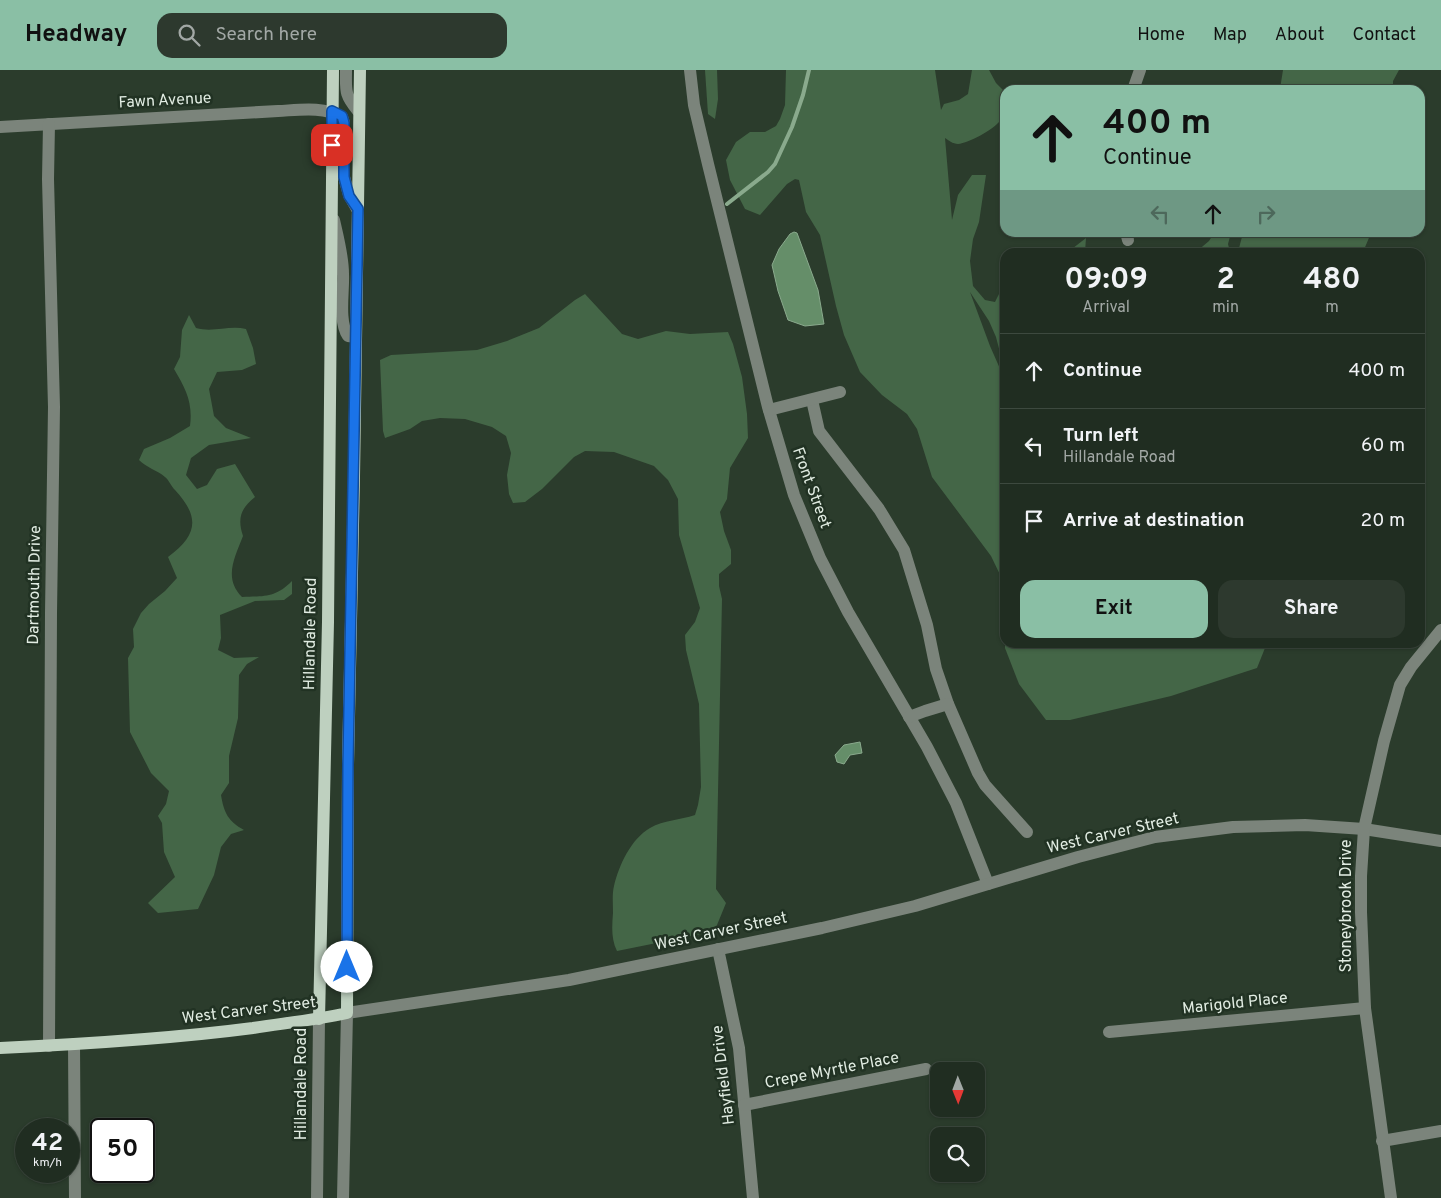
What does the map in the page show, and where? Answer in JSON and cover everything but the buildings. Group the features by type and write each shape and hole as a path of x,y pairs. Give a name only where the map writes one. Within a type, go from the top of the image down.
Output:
{"main road":[{"name":"Hillandale Road","path":"319,1019 328,622 333,70"},
{"path":"347,1013 349,755 360,70"},
{"name":"West Carver Street","path":"0,1048 197,1034 319,1019 347,1013"}],"street":[{"path":"346,70 346,93 348,99 358,111"},
{"name":"Front Street","path":"690,70 694,105 769,410 794,495 820,558 852,620 927,747 956,803 988,884"},
{"path":"1135,85 1140,70"},
{"name":"Fawn Avenue","path":"0,127 298,110 332,111"},
{"path":"332,111 342,116 344,123 344,177 349,196 358,209"},
{"name":"Dartmouth Drive","path":"49,124 48,178 54,407 49,1046"},
{"path":"332,213 342,254 344,274 343,326 348,336 356,337"},
{"path":"769,410 840,392"},
{"path":"812,400 820,431 879,509 904,550 923,611 936,669 948,704 981,779 1027,832"},
{"name":"Stoneybrook Drive","path":"1391,1198 1365,1008 1361,912 1364,829 1386,733 1400,685 1411,667 1441,630"},
{"path":"909,717 948,704"},
{"name":"West Carver Street","path":"347,1013 569,980 822,928 901,909 1120,845 1156,837 1273,825 1305,825 1364,829 1441,841"},
{"name":"Hayfield Drive","path":"718,949 736,1029 754,1198"},
{"name":"Marigold Place","path":"1109,1032 1365,1008"},
{"path":"344,1198 347,1013"},
{"name":"Hillandale Road","path":"317,1198 319,1019"},
{"path":"74,1044 75,1198"},
{"name":"Crepe Myrtle Place","path":"744,1105 926,1069"},
{"path":"1382,1142 1441,1131"}],"shaded area":[{"path":"705,70 717,70 718,99 715,119 708,114"},
{"path":"786,70 935,70 941,110 944,104 959,100 968,94 972,70 989,70 1000,87 999,122 980,136 963,143 954,143 945,138 952,220 958,195 972,175 986,175 979,222 973,239 970,261 973,286 985,300 995,302 1000,292 1000,353 989,321 970,292 1000,369 1000,575 991,556 932,477 917,429 907,414 882,395 860,372 844,335 820,235 806,212 799,180 795,179 787,184 760,215 745,209 730,180 726,160 736,142 750,132 765,132 776,126 785,105"},
{"path":"1283,70 1399,70 1393,85 1281,85"},
{"path":"797,233 818,290 824,324 805,326 788,320 778,291 772,265 779,249 790,234"},
{"path":"1212,237 1230,237 1229,248 1201,248"},
{"path":"1242,237 1369,237 1365,248 1239,248"},
{"path":"1086,238 1085,248 1073,248"},
{"path":"585,294 622,334 638,339 666,331 690,334 728,332 742,377 747,414 748,438 730,468 727,499 720,512 731,550 731,564 719,574 722,599 716,889 726,903 717,925 711,932 617,951 612,932 613,892 616,878 627,853 637,839 650,828 661,823 695,815 701,787 699,704 686,650 685,635 695,622 700,608 679,535 678,499 668,480 654,466 614,452 585,451 574,457 542,489 525,502 513,503 509,494 507,475 511,453 506,436 492,427 465,419 440,418 422,421 410,429 385,438 383,431 380,360 391,355 477,350 507,341 539,328"},
{"path":"189,315 196,328 209,330 246,329 253,348 256,364 242,370 217,372 209,389 214,416 226,428 251,438 209,445 191,458 186,475 197,489 207,485 217,469 235,464 255,497 243,509 240,519 243,536 232,567 233,582 236,590 242,597 263,596 280,591 292,581 292,594 284,600 255,601 220,615 221,638 218,650 234,658 259,657 247,664 239,675 238,718 229,756 229,783 221,795 228,816 244,830 231,834 221,847 214,875 198,909 158,913 148,903 175,877 164,852 162,823 158,816 166,804 169,791 151,773 130,732 128,658 134,647 133,629 141,613 177,578 168,557 185,541 192,525 189,509 168,480 139,460 144,449 170,438 190,426 191,418 188,396 174,369 180,357 182,330"},
{"path":"1005,648 1265,648 1257,668 1171,696 1070,720 1046,720 1019,684"},
{"path":"860,742 862,753 850,755 844,764 837,762 835,755 844,745"}],"waterway":[{"path":"727,204 768,172 775,164 792,127 809,70"}],"route":[{"path":"332,145 332,111 342,116 344,123 344,177 349,196 358,209 348,764 347,967"}]}
